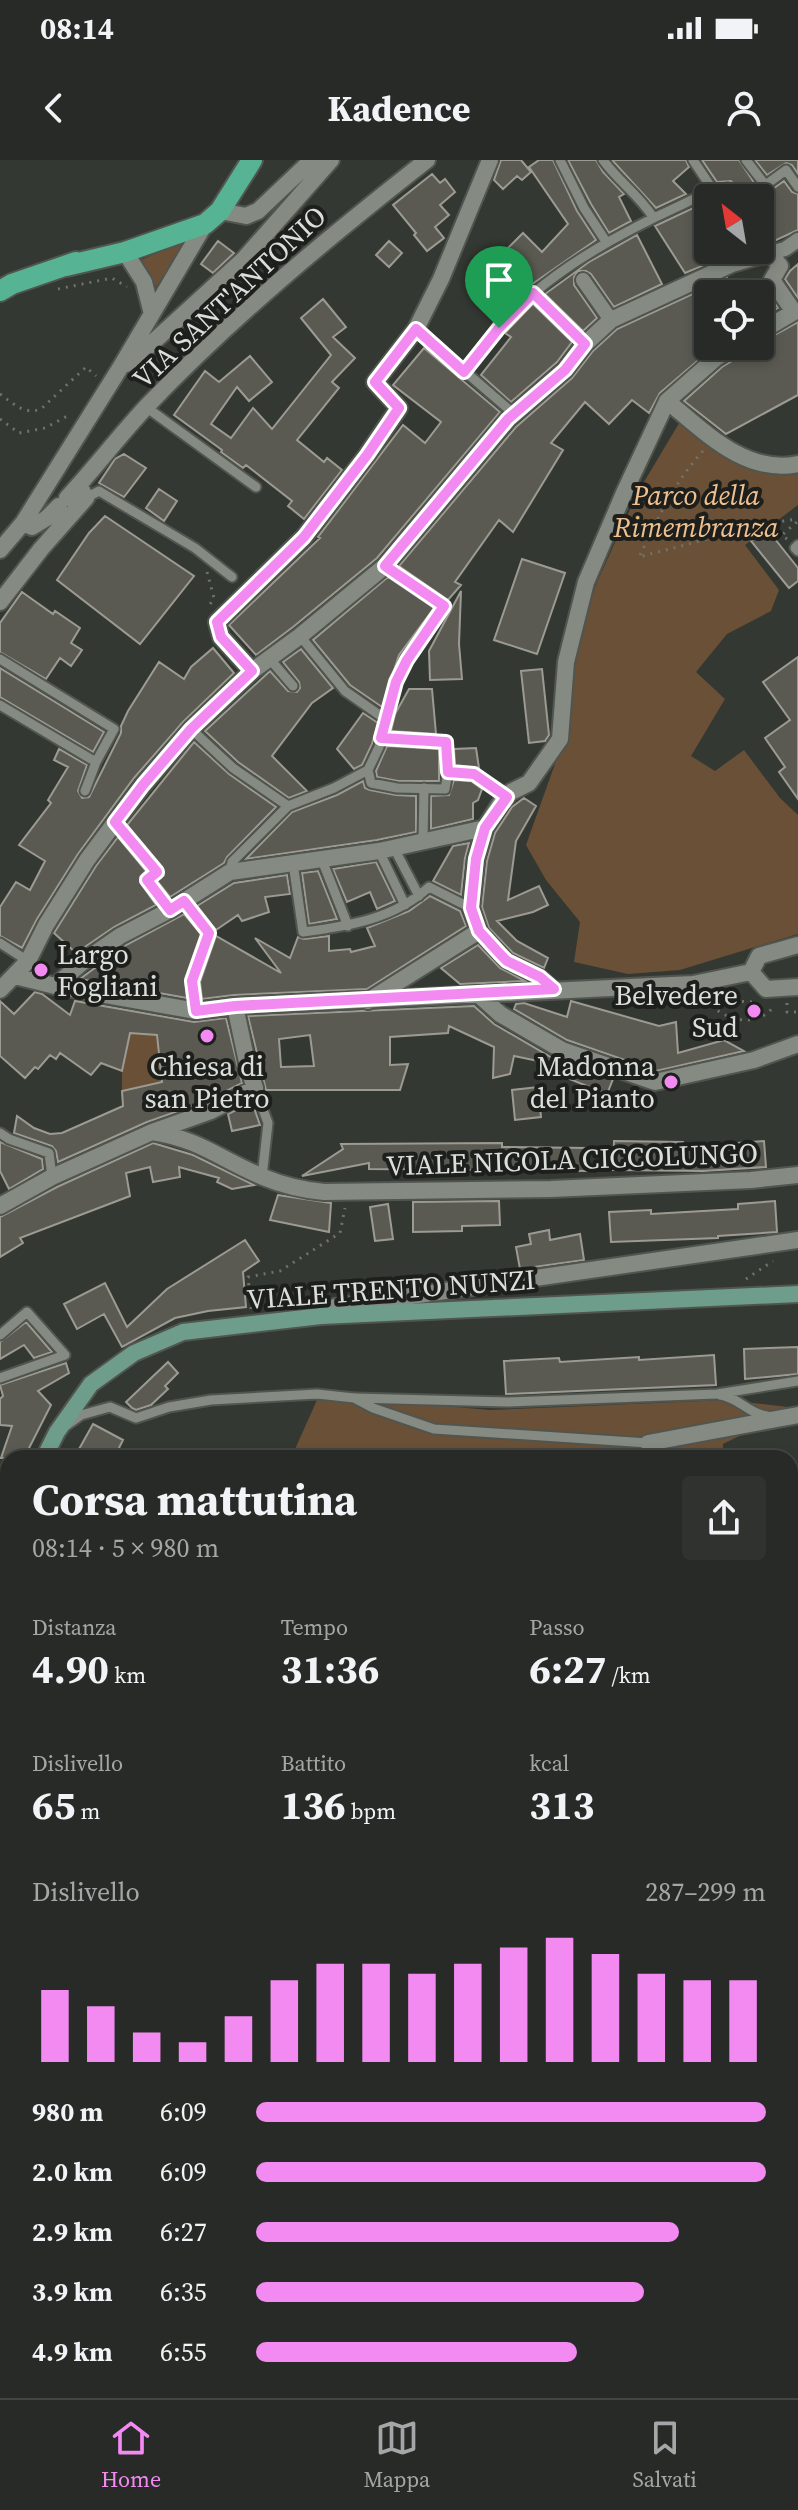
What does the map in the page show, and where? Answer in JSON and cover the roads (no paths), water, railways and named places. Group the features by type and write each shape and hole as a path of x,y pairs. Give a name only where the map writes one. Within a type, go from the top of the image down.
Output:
{"main road":[{"path":"66,266 125,252 212,218 252,160"},
{"path":"0,291 12,284 119,247 180,232"},
{"name":"VIALE TRENTO NUNZI","path":"48,1450 91,1384 134,1353 183,1332 321,1316 798,1294"}],"street":[{"path":"0,550 23,523 212,218 246,216 258,211 312,160"},
{"path":"120,368 140,354 243,260 331,160"},
{"name":"VIA SANT'ANTONIO","path":"83,492 146,407 213,341 325,241 427,160"},
{"path":"252,671 221,637 217,622 304,537 399,408 375,382 416,329 441,279 490,160"},
{"path":"774,252 798,240"},
{"path":"125,252 144,282 152,314"},
{"path":"772,280 780,266 774,258"},
{"path":"0,990 28,961 78,873 115,822 191,729 268,657 300,636 385,566 513,413 565,370 585,344 611,320 732,264"},
{"path":"583,280 611,320"},
{"path":"774,283 794,312 774,324"},
{"path":"554,989 540,977 507,961 479,931 471,908 476,859 485,828 507,797 529,783 560,739 566,662 586,582 667,401 714,360"},
{"path":"667,401 736,455 785,466 798,464"},
{"path":"23,523 32,527 47,518 63,502 83,492"},
{"path":"0,602 83,492"},
{"path":"55,986 120,936 177,906 230,872 386,849 485,828"},
{"path":"368,1001 479,931"},
{"path":"751,972 759,956 798,945"},
{"path":"15,976 196,1011 235,1006 693,984 751,972"},
{"path":"751,972 766,989 798,987"},
{"path":"478,994 500,1014 562,1050 655,1082 754,1060 798,1044"},
{"path":"0,1206 52,1177 152,1132 211,1111 255,1088 235,1006"},
{"name":"VIALE NICOLA CICCOLUNGO","path":"152,1132 188,1139 262,1177 302,1190 349,1193 551,1189 798,1175"},
{"path":"321,1316 335,1307 798,1240"},
{"path":"648,1443 798,1414"}],"lane":[{"path":"560,160 584,208 607,243"},
{"path":"603,160 641,198 653,217"},
{"path":"693,160 709,184"},
{"path":"746,160 764,184"},
{"path":"768,184 786,170 798,187"},
{"path":"464,372 499,328 533,293 607,243 694,199"},
{"path":"533,293 585,344"},
{"path":"416,329 513,413"},
{"path":"146,407 256,487"},
{"path":"83,492 99,491 169,531 232,577"},
{"path":"381,738 446,742 448,772 445,789 397,788 371,783 368,770 381,738 396,682 407,660 444,606 385,566"},
{"path":"300,636 345,691 385,719"},
{"path":"268,657 293,686"},
{"path":"0,659 114,729 85,791"},
{"path":"0,705 96,762"},
{"path":"191,729 233,768 288,806"},
{"path":"230,872 232,862 288,806 334,788 368,770"},
{"path":"448,772 474,774 507,797"},
{"path":"423,841 424,788"},
{"path":"115,822 157,872 147,880 209,933 192,981 196,1011"},
{"path":"386,849 419,896"},
{"path":"386,849 405,905"},
{"path":"322,860 348,926"},
{"path":"293,863 303,932 365,923 405,905 429,887 471,908"},
{"path":"0,943 28,961"},
{"path":"255,1088 268,1123 262,1177"},
{"path":"0,1133 49,1153 52,1177"},
{"path":"0,1335 27,1312 65,1355 0,1378"},
{"path":"57,1432 81,1415 110,1407 136,1418 169,1407 211,1400 317,1394 354,1398 507,1402 717,1394 798,1381"},
{"path":"717,1394 727,1396 758,1415 777,1417 798,1414"},
{"path":"354,1398 373,1408 434,1429 648,1443"}],"place":[{"name":"Largo Fogliani","path":"41,970"},
{"name":"Belvedere Sud","path":"754,1011"},
{"name":"Chiesa di san Pietro","path":"207,1036"},
{"name":"Madonna del Pianto","path":"671,1082"}],"park label":[{"name":"Parco della Rimembranza","path":"696,511"}]}
